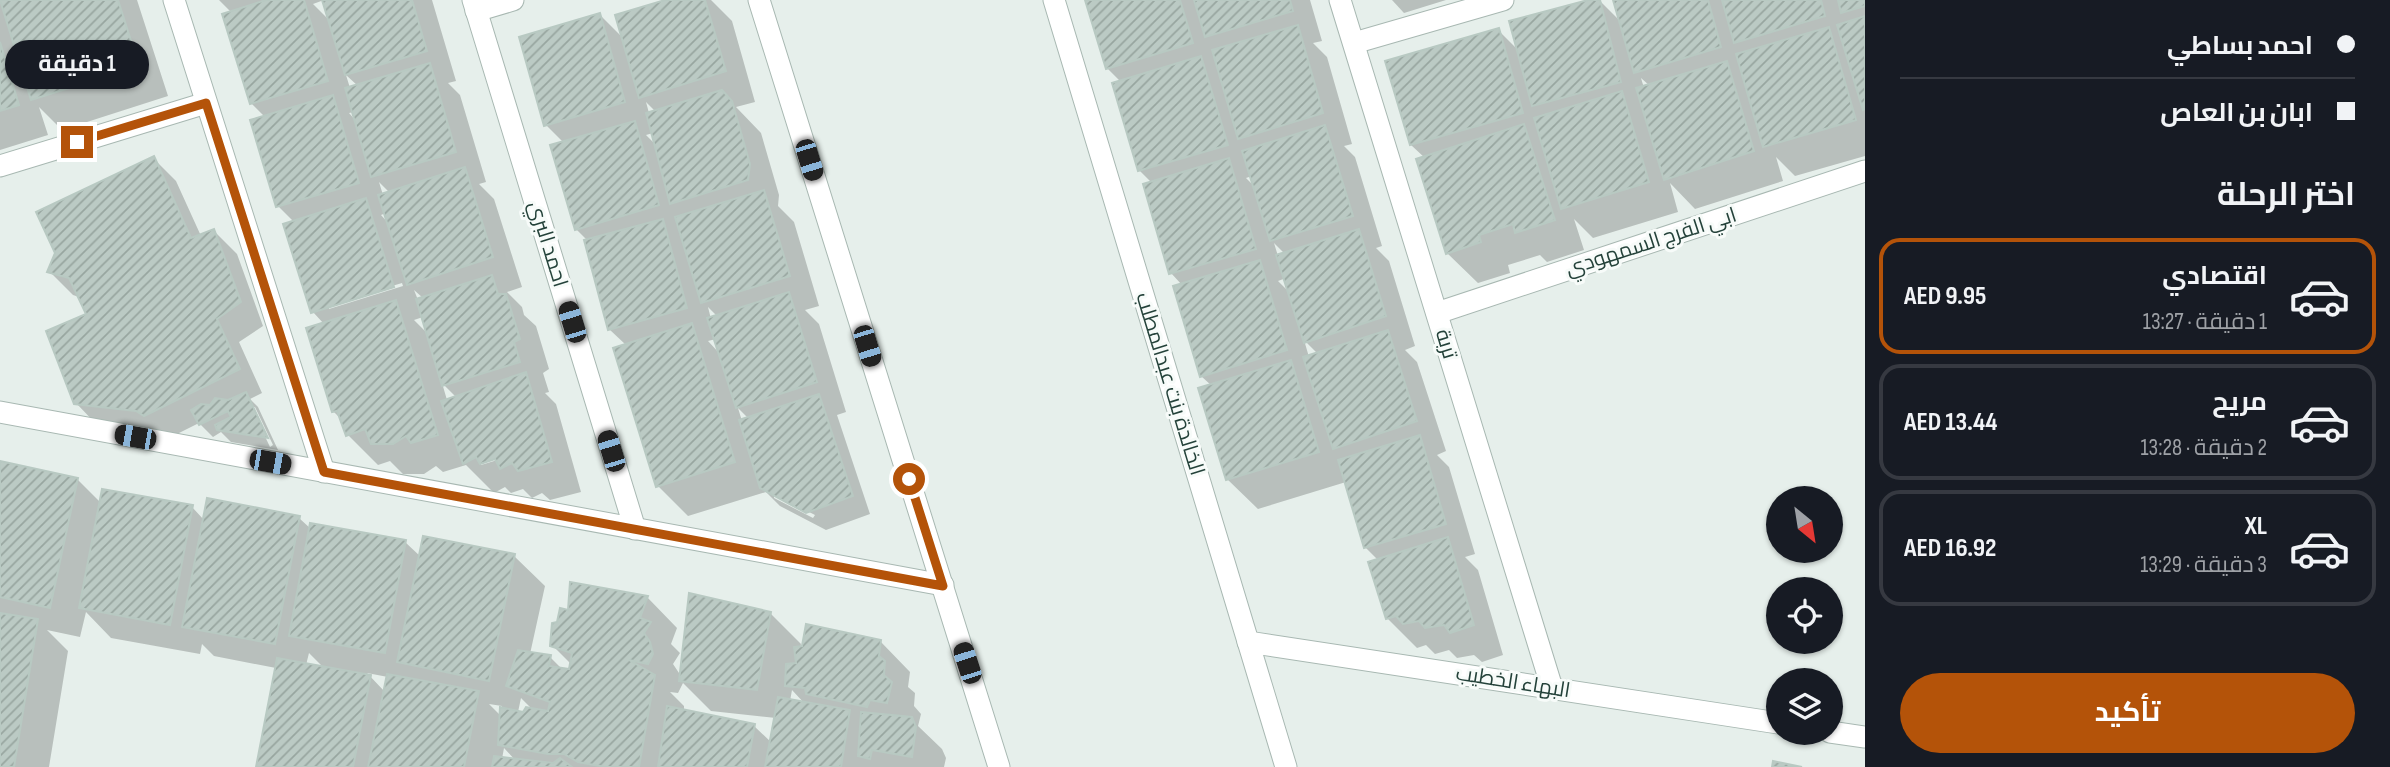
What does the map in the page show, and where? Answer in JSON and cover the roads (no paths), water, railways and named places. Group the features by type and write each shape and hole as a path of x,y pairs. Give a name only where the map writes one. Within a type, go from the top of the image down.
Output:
{"street":[{"path":"174,0 324,472"},
{"path":"475,6 513,0"},
{"path":"759,0 999,767"},
{"name":"الخالدة بنت عبدالمطلب","path":"1054,0 1286,767"},
{"name":"تربة","path":"1340,0 1552,688"},
{"path":"1354,43 1503,0"},
{"name":"احمد البري","path":"475,6 635,529"},
{"path":"0,166 206,103"},
{"name":"ابي الفرج السمهودي","path":"1437,313 1865,171"},
{"path":"0,412 943,586"},
{"name":"البهاء الخطيب","path":"1248,642 1766,721"},
{"path":"1843,734 1865,737"}]}
